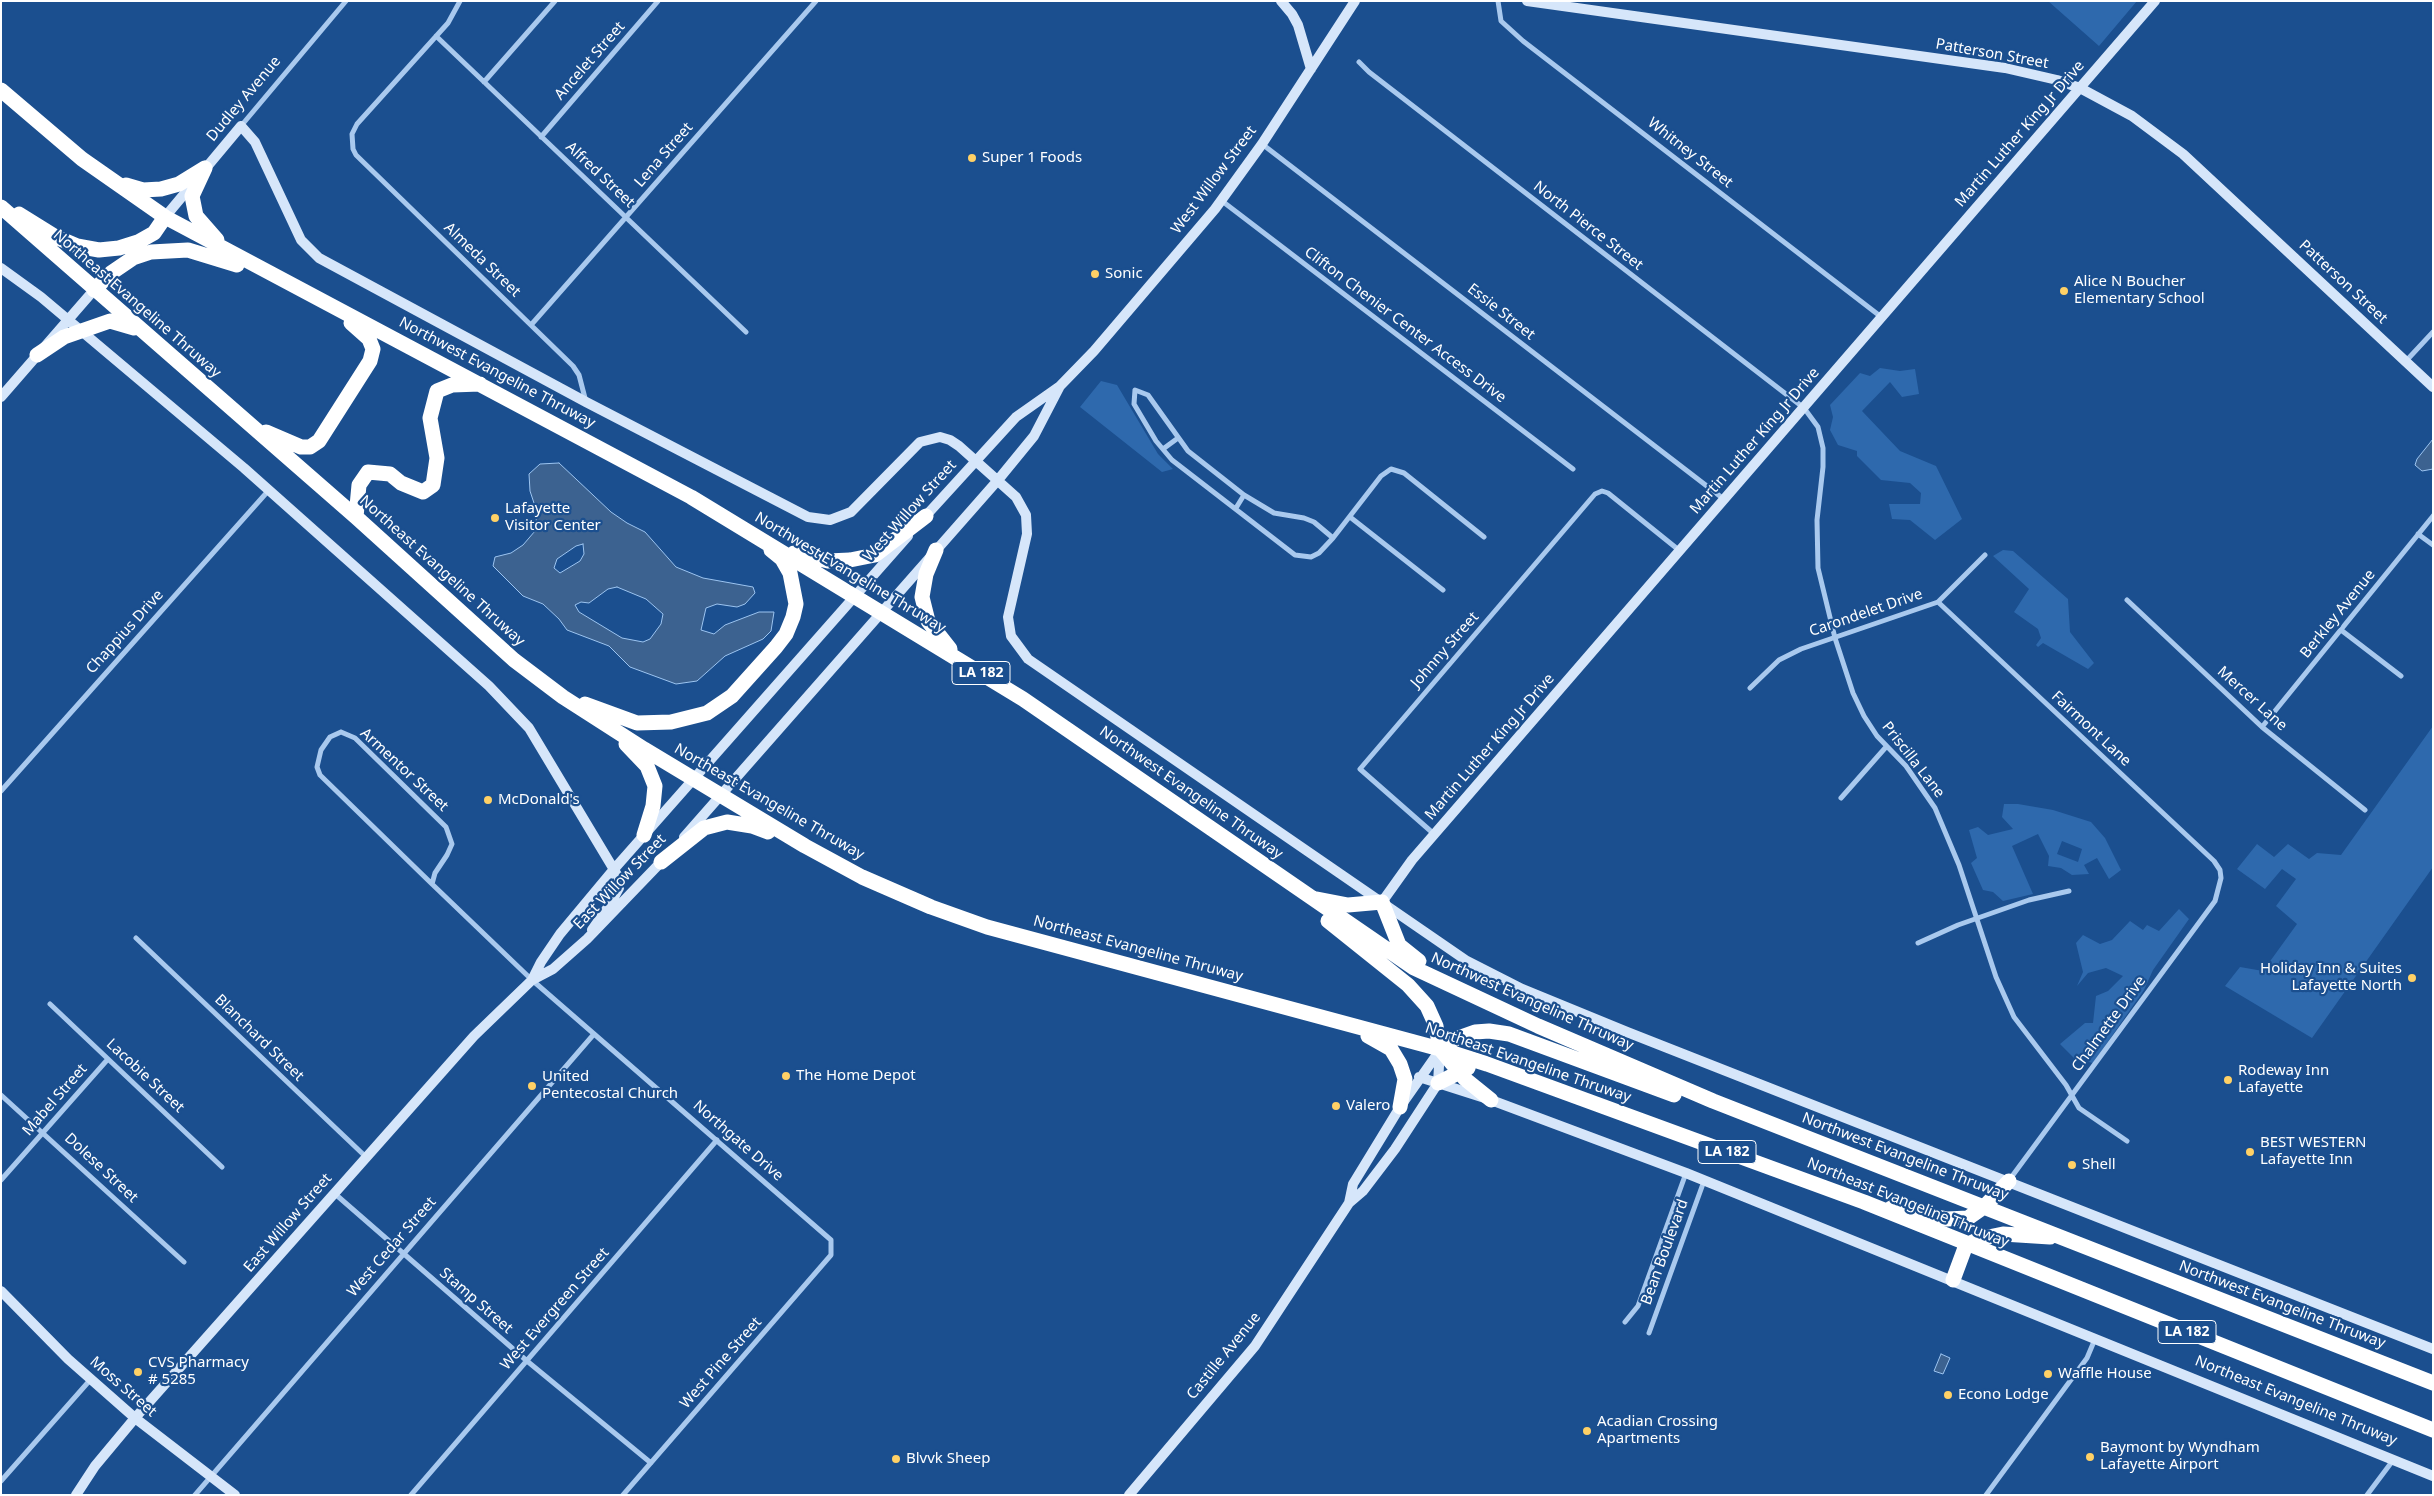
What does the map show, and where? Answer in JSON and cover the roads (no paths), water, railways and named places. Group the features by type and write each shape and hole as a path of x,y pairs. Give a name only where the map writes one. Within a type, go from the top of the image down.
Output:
{"highway":[{"name":"Northwest Evangeline Thruway","path":"1,90 82,160 165,217 236,257 482,384 691,497 957,658 1064,726 1414,968 1441,979 1482,1001 1713,1101 2433,1383"},
{"path":"1,105 57,137"},
{"path":"111,181 143,190 161,189 178,184 206,168"},
{"path":"206,168 192,196 196,216 208,231 236,257"},
{"path":"1,202 56,237 76,246 99,250 119,248 138,242 154,233 165,217"},
{"name":"Northeast Evangeline Thruway","path":"1,207 356,517 514,660 611,728 721,796 798,842 881,886 931,907 988,926 1440,1049 1487,1064 1864,1202 1966,1245 2433,1430"},
{"path":"94,290 112,273 133,258 151,252 188,250 207,255 306,294"},
{"path":"251,425 301,447 310,446 319,441 338,408 370,361 372,349 369,340 361,331 330,307"},
{"path":"37,355 64,337 110,321 140,330"},
{"path":"356,517 359,485 368,472 390,474 402,483 423,492 433,485 437,458 430,418 437,391 452,385 482,384"},
{"path":"780,550 828,561 850,560 875,555 926,516"},
{"path":"563,696 637,723 690,719 707,713 732,696 786,634 796,604 790,573 782,559 747,530"},
{"path":"936,550 926,574 922,597 928,621 957,658"},
{"path":"611,728 647,766 655,786 653,806 644,835"},
{"path":"661,862 704,828 727,822 752,826 798,842"},
{"path":"1226,838 1408,985 1427,1006 1436,1026 1440,1049 1459,1072 1491,1100"},
{"path":"1311,898 1348,905 1382,902 1399,945 1441,979"},
{"path":"1342,1023 1391,1049 1400,1064 1405,1079 1400,1107"},
{"path":"1440,1049 1447,1042 1475,1032 1488,1031 1510,1034 1674,1095 1713,1101"},
{"path":"1438,1083 1473,1066 1487,1064"},
{"path":"1864,1202 1947,1219 1968,1218 1985,1206 2009,1181"},
{"path":"1953,1280 1966,1245 1979,1238 2003,1234 2073,1241"}],"street":[{"name":"Dudley Avenue","path":"165,217 346,1"},
{"path":"436,36 448,23 460,1"},
{"path":"484,82 555,1"},
{"name":"Ancelet Street","path":"541,138 658,1"},
{"name":"Lena Street","path":"531,325 816,1"},
{"path":"1280,1 1292,14 1298,25 1311,69"},
{"name":"West Willow Street","path":"693,778 1016,417 1060,386 1094,351 1222,200 1262,144 1355,1"},
{"name":"Whitney Street","path":"1498,1 1501,21 1523,41 1880,316"},
{"name":"Patterson Street","path":"1527,1 2005,68 2057,80 2080,88 2132,116 2183,154 2433,387"},
{"name":"Martin Luther King Jr Drive","path":"1382,902 1412,860 1804,408 1880,316 2155,1"},
{"name":"Alfred Street","path":"436,36 746,332"},
{"name":"Almeda Street","path":"436,36 358,124 351,141 356,155 573,366 579,375 586,402"},
{"name":"North Pierce Street","path":"1359,62 1369,72 1804,408"},
{"name":"Northwest Evangeline Thruway","path":"241,126 255,142 301,240 319,258 796,513 815,519 830,520 852,512 910,450 920,442 931,438 950,440 976,460 1016,497 1026,515 1027,534 1008,617 1011,636 1028,659 1467,961 1522,989 2239,1274 2433,1349"},
{"name":"Essie Street","path":"1262,144 1724,500"},
{"name":"Clifton Chenier Center Access Drive","path":"1222,200 1572,469"},
{"path":"1,268 68,319 269,490 504,700 539,743 593,836 615,868 619,878 619,888 588,939"},
{"path":"1,397 94,290"},
{"path":"2406,362 2433,332"},
{"name":"West Willow Street","path":"721,796 998,480 1034,436 1060,386"},
{"path":"1333,538 1314,522 1274,513 1244,495 1188,451 1148,395 1135,390 1134,404 1172,460 1295,554 1310,557 1319,553 1333,538 1350,517 1381,476 1391,470 1397,470 1484,537"},
{"name":"Priscilla Lane","path":"1804,408 1818,428 1823,448 1823,467 1817,520 1818,568 1834,638 1853,692 1864,716 1886,747 1906,766 1935,808 1959,864 1996,977 2014,1018 2082,1110 2127,1141"},
{"path":"1163,449 1178,438"},
{"name":"Chappius Drive","path":"1,791 269,490"},
{"name":"Johnny Street","path":"1435,834 1360,769 1595,494 1606,492 1680,551"},
{"path":"1236,508 1244,495"},
{"name":"Berkley Avenue","path":"2262,727 2433,516"},
{"path":"1350,517 1443,590"},
{"path":"2418,534 2433,544"},
{"name":"Carondelet Drive","path":"1750,688 1779,660 1801,649 1938,602 1985,555"},
{"name":"Mercer Lane","path":"2127,600 2262,727 2365,810"},
{"name":"Fairmont Lane","path":"1938,602 2214,861 2220,870 2221,878"},
{"path":"2341,630 2401,676"},
{"name":"Armentor Street","path":"432,884 435,872 448,855 452,844 446,827 355,738 341,732 334,734 321,750 317,759 320,775 432,884 532,980"},
{"path":"1841,798 1886,747"},
{"name":"East Willow Street","path":"532,980 541,962 560,934 693,778"},
{"name":"East Willow Street","path":"76,1495 95,1466 135,1418 474,1036 532,980 553,969 588,939 721,796"},
{"name":"Chalmette Drive","path":"2009,1181 2215,901 2221,878"},
{"path":"1918,943 2029,900 2069,891"},
{"name":"Blanchard Street","path":"136,938 366,1156"},
{"name":"Northgate Drive","path":"532,980 827,1234 833,1246"},
{"name":"Lacobie Street","path":"50,1004 222,1167"},
{"name":"West Cedar Street","path":"195,1495 594,1034"},
{"name":"Castille Avenue","path":"1349,1203 1353,1184 1400,1107 1440,1049"},
{"name":"Castille Avenue","path":"1129,1495 1255,1346 1349,1203 1363,1191 1395,1149 1438,1083 1440,1049"},
{"name":"Mabel Street","path":"1,1180 108,1059"},
{"name":"Northeast Evangeline Thruway","path":"1420,1077 1491,1100 1686,1173 2394,1458 2433,1476"},
{"name":"Dolese Street","path":"1,1094 184,1262"},
{"name":"West Evergreen Street","path":"411,1495 717,1140"},
{"name":"Bean Boulevard","path":"1625,1322 1638,1306 1686,1173"},
{"name":"Bean Boulevard","path":"1649,1333 1704,1181"},
{"name":"Stamp Street","path":"334,1193 402,1255 651,1463"},
{"name":"West Pine Street","path":"623,1495 831,1255 833,1246"},
{"name":"Moss Street","path":"1,1291 44,1336 135,1418 235,1495"},
{"path":"1986,1495 2087,1358 2095,1339"},
{"path":"1,1481 91,1379"},
{"path":"2367,1495 2394,1458"}],"place":[{"name":"Super 1 Foods","path":"972,158"},
{"name":"Sonic","path":"1095,274"},
{"name":"Alice N Boucher Elementary School","path":"2064,291"},
{"name":"Lafayette Visitor Center","path":"495,518"},
{"name":"McDonald's","path":"488,800"},
{"name":"Holiday Inn & Suites Lafayette North","path":"2412,978"},
{"name":"The Home Depot","path":"786,1076"},
{"name":"Rodeway Inn Lafayette","path":"2228,1080"},
{"name":"United Pentecostal Church","path":"532,1086"},
{"name":"Valero","path":"1336,1106"},
{"name":"BEST WESTERN Lafayette Inn","path":"2250,1152"},
{"name":"Shell","path":"2072,1165"},
{"name":"CVS Pharmacy # 5285","path":"138,1372"},
{"name":"Waffle House","path":"2048,1374"},
{"name":"Econo Lodge","path":"1948,1395"},
{"name":"Acadian Crossing Apartments","path":"1587,1431"},
{"name":"Baymont by Wyndham Lafayette Airport","path":"2090,1457"},
{"name":"Blvvk Sheep","path":"896,1459"}]}
